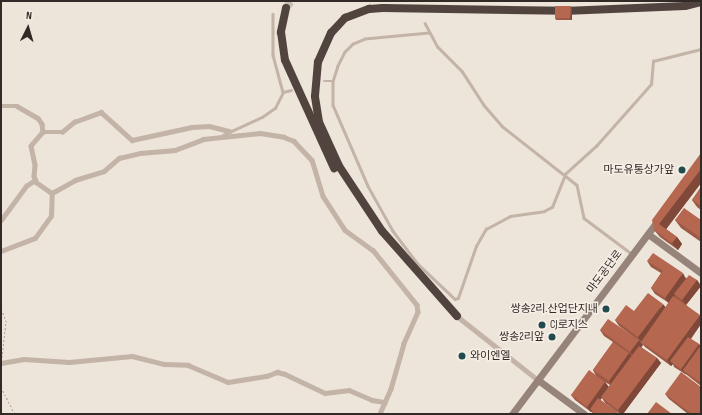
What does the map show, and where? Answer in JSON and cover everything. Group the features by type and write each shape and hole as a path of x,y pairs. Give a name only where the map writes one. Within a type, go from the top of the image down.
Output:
{"highway":[{"path":"457,316 382,231 339,166 319,122 315,96 318,62 331,33 338,24 351,15 384,8 564,11 684,6 701,2"},
{"path":"286,8 282,32 285,60 336,172 379,236 425,289 457,316"}],"main road":[{"name":"마도공단로","path":"512,414 666,210"},
{"path":"648,234 701,273"},
{"path":"538,380 584,414"}],"street":[{"path":"1,106 17,106 38,118 43,132"},
{"path":"52,193 35,180 31,146 43,132 62,132 74,122 101,112 132,140 192,127 209,126 229,131"},
{"path":"52,193 75,180 104,172 119,158 140,153 175,150 197,141 260,133 294,141 312,160 323,196 345,230 374,250 418,305 418,312 404,344 380,414"},
{"path":"1,220 26,186 35,180"},
{"path":"1,251 35,238 51,216 52,193"},
{"path":"457,316 538,380"},
{"path":"1,363 24,359 69,362 132,356 164,364 188,365 228,382 277,372 285,374 325,393 349,390 372,400 385,402"}],"lane":[{"path":"219,138 229,131 275,108 283,92 273,55 273,14"},
{"path":"425,23 428,33 444,55 462,71 502,126 565,174 577,185 584,218 632,254"},
{"path":"428,33 365,39 354,44 345,52 333,81 335,115 371,192 393,231 418,264 455,299 458,298 473,253 486,229 510,216 544,211 552,207 565,174 610,132 651,84 653,61 701,49"},
{"path":"324,81 333,81"},
{"path":"283,92 291,90"}],"path":[{"path":"1,309 6,320 1,363"},
{"path":"1,386 14,414"}],"building":[{"path":"555,6 571,6 570,18 555,18"},
{"path":"701,153 701,169 659,224 677,237 672,243 654,230 652,220"},
{"path":"701,188 701,206 692,200"},
{"path":"684,208 701,220 701,238 675,220"},
{"path":"653,253 683,273 665,298 651,288 663,271 647,261"},
{"path":"689,275 697,280 682,300 674,294"},
{"path":"648,293 663,304 638,337 615,320 626,305 634,311"},
{"path":"673,296 700,315 667,360 641,342"},
{"path":"608,319 639,340 630,352 600,330"},
{"path":"688,337 699,344 681,369 670,361"},
{"path":"613,342 629,353 609,381 593,370"},
{"path":"701,345 701,383 683,370"},
{"path":"639,346 657,358 618,410 601,397"},
{"path":"589,370 605,382 587,407 571,395"},
{"path":"681,372 701,387 701,414 692,414 665,394"},
{"path":"598,398 617,412 616,414 596,414 590,409"},
{"path":"656,402 672,414 647,414"}],"tunnel":[{"path":"286,8 291,1"}],"place":[{"name":"마도유통상가앞","path":"682,170"},
{"name":"쌍송2리.산업단지내","path":"606,309"},
{"name":"CJ로지스","path":"542,325"},
{"name":"쌍송2리앞","path":"552,337"},
{"name":"와이엔엘","path":"462,356"}]}
